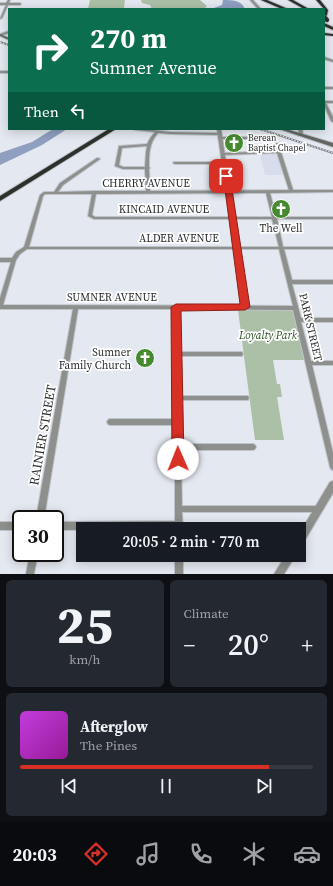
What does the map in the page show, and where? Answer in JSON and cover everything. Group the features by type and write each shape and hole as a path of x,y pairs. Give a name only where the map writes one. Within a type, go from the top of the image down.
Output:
{"highway":[{"path":"263,0 283,8"},
{"path":"278,0 290,8"},
{"path":"278,0 294,8"},
{"path":"290,0 304,8"},
{"path":"302,0 310,8"},
{"path":"318,0 324,8"},
{"path":"325,9 327,21 333,29"},
{"path":"0,192 102,130"},
{"path":"0,199 110,130"}],"main road":[{"path":"284,130 333,145"}],"street":[{"path":"1,18 9,0"},
{"path":"251,0 259,8"},
{"path":"0,4 20,4"},
{"path":"325,104 333,121"},
{"path":"142,130 157,132 194,131 274,138 291,191"},
{"path":"299,135 301,133 300,130"},
{"path":"148,192 149,145 157,132"},
{"path":"220,133 245,307"},
{"path":"148,168 123,168 117,166 120,146 149,145"},
{"path":"223,154 278,152"},
{"path":"0,307 14,260 18,252 26,248 41,195 45,192 56,192 62,184 98,159"},
{"path":"176,163 224,163"},
{"name":"PARK STREET","path":"268,191 333,467"},
{"name":"CHERRY AVENUE","path":"56,192 333,191"},
{"name":"KINCAID AVENUE","path":"94,192 91,217 333,218"},
{"name":"ALDER AVENUE","path":"26,248 333,248"},
{"path":"0,260 14,260"},
{"path":"290,282 333,282"},
{"name":"SUMNER AVENUE","path":"0,307 296,308"},
{"name":"RAINIER STREET","path":"42,510 76,307"},
{"path":"176,307 178,522"},
{"path":"298,320 333,320"},
{"path":"176,354 240,354"},
{"path":"309,363 333,363"},
{"path":"177,398 246,398"},
{"path":"110,422 177,422"},
{"path":"177,447 253,446"},
{"path":"306,530 333,486"},
{"path":"179,509 319,509"},
{"path":"0,526 12,526"},
{"path":"64,526 76,526"},
{"path":"30,574 32,562"},
{"path":"179,562 179,574"},
{"path":"279,574 287,562"}],"shaded area":[{"path":"274,153 277,155 283,175 265,175 260,154"}],"green space":[{"path":"90,0 125,0 124,8 88,8"},
{"path":"141,0 200,0 207,6 205,8 152,8 150,5 142,3"},
{"name":"Loyalty Park","path":"238,310 293,310 304,360 273,360 277,384 280,384 282,397 277,397 284,440 255,440"}],"water":[{"path":"223,0 233,0 239,2 244,8 214,8 222,5"},
{"path":"51,130 65,130 42,145 0,165 0,153 32,142"}],"railway":[{"path":"0,42 8,45"},
{"path":"263,130 333,153"}],"place":[{"name":"Berean Baptist Chapel","path":"234,143"},
{"name":"The Well","path":"281,209"},
{"name":"Sumner Family Church","path":"145,358"}],"route":[{"path":"178,459 176,307 245,307 226,176"}]}
